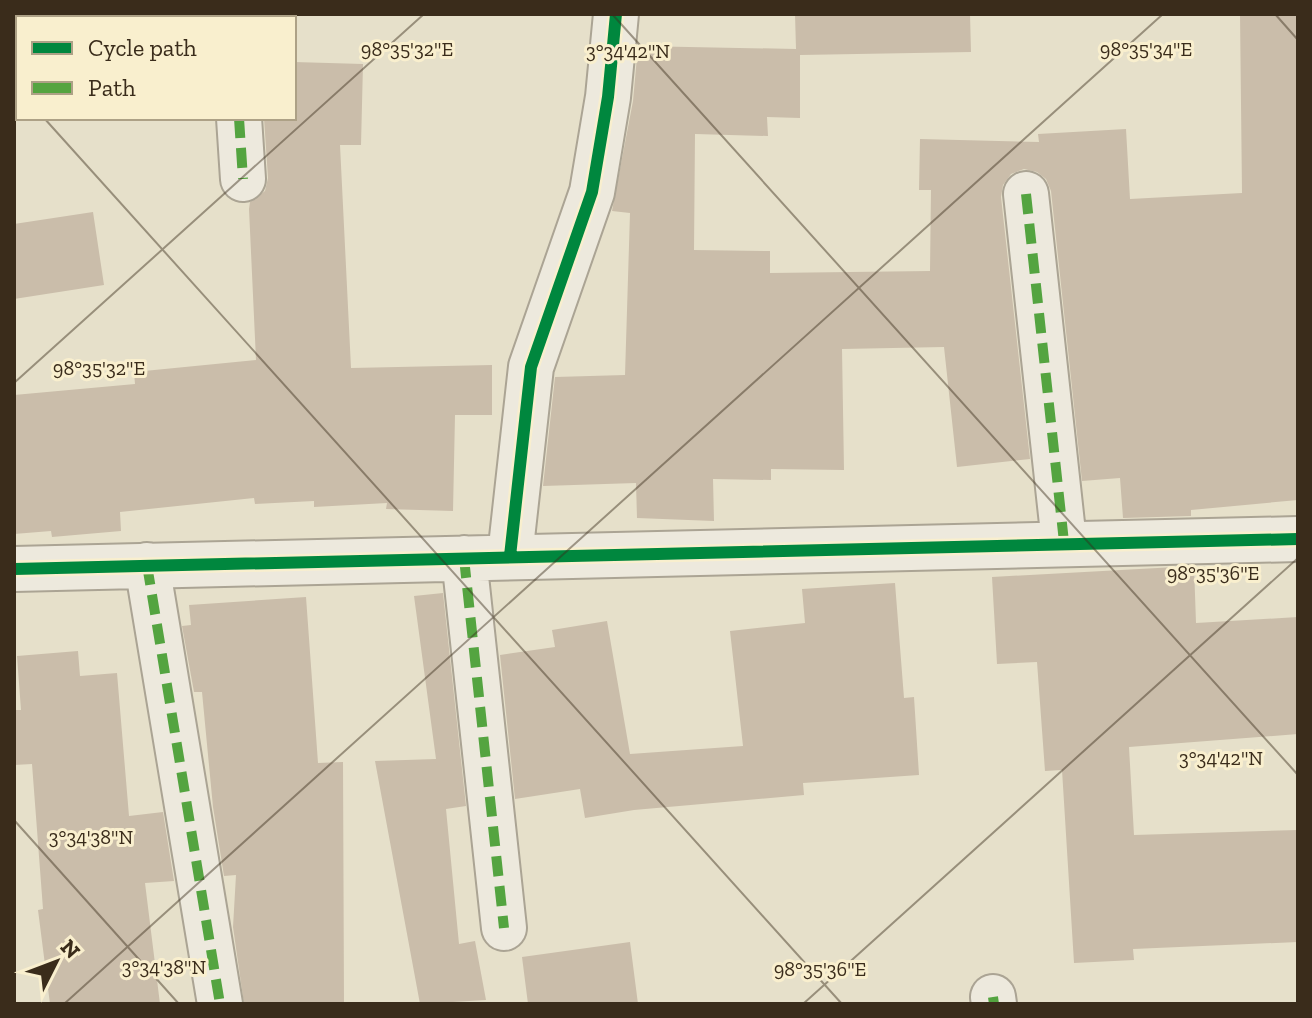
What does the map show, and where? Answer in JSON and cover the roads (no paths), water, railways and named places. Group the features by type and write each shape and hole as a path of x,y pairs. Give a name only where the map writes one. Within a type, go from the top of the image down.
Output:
{"street":[{"path":"510,556 531,367 592,192 608,97 616,14"},
{"path":"239,120 243,179"},
{"path":"1026,194 1064,542"},
{"path":"14,569 1064,542 1298,539"},
{"path":"464,558 504,928"},
{"path":"147,565 220,1004"}]}
